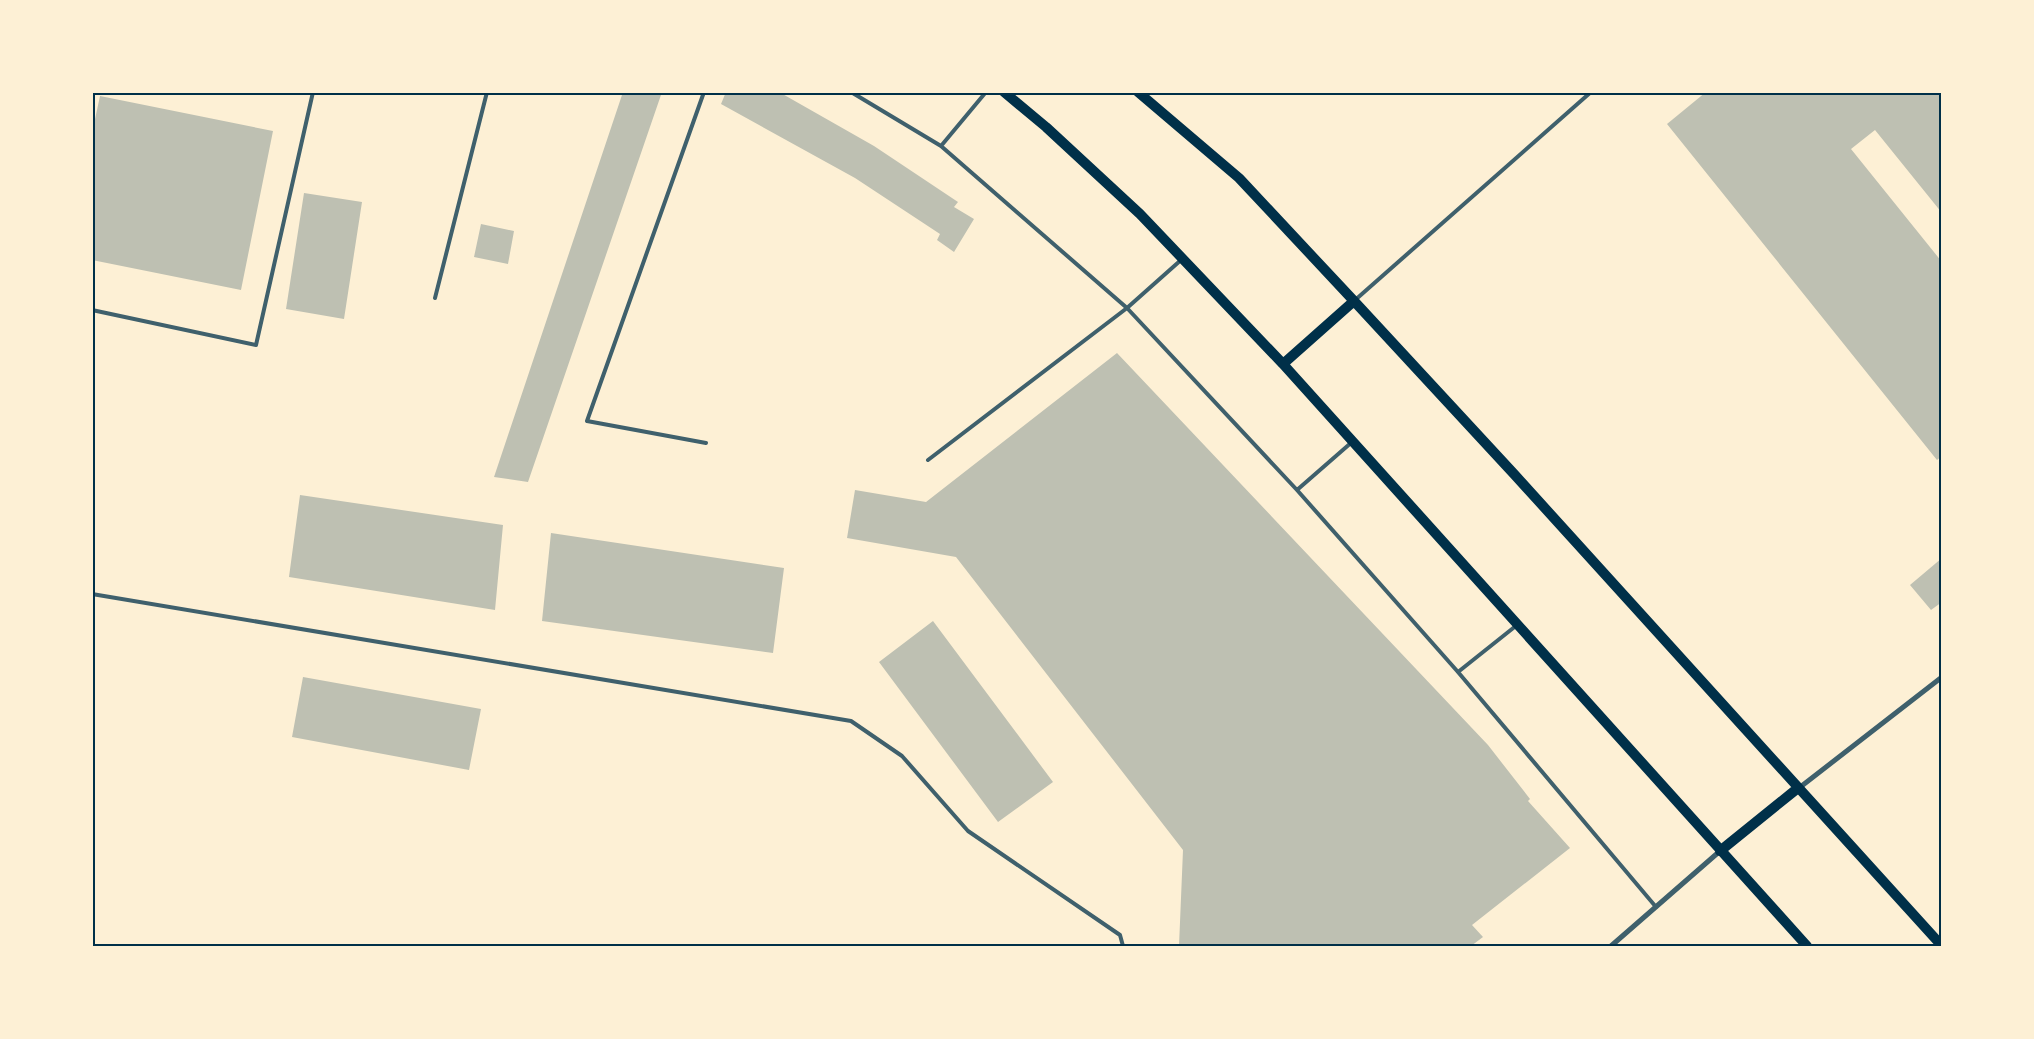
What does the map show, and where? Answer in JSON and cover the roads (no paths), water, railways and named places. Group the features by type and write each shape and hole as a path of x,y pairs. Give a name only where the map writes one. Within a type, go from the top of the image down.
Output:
{"main road":[{"path":"1004,92 1061,140 1140,214 1282,364 1806,946"},
{"path":"1138,92 1239,178 1521,481 1942,946"},
{"path":"1282,364 1354,301"},
{"path":"1720,851 1798,788"}],"street":[{"path":"1798,788 1942,677"},
{"path":"1611,946 1720,851"}],"lane":[{"path":"92,310 256,345 313,92"},
{"path":"435,298 488,92"},
{"path":"704,92 587,421 706,443"},
{"path":"851,92 941,146 1127,308 1297,490 1458,672 1656,907"},
{"path":"941,146 986,92"},
{"path":"1354,301 1591,92"},
{"path":"928,460 1127,308 1182,259"},
{"path":"1297,490 1353,442"},
{"path":"92,594 851,721 902,756 968,831 1120,935 1123,946"},
{"path":"1458,672 1517,625"}]}
